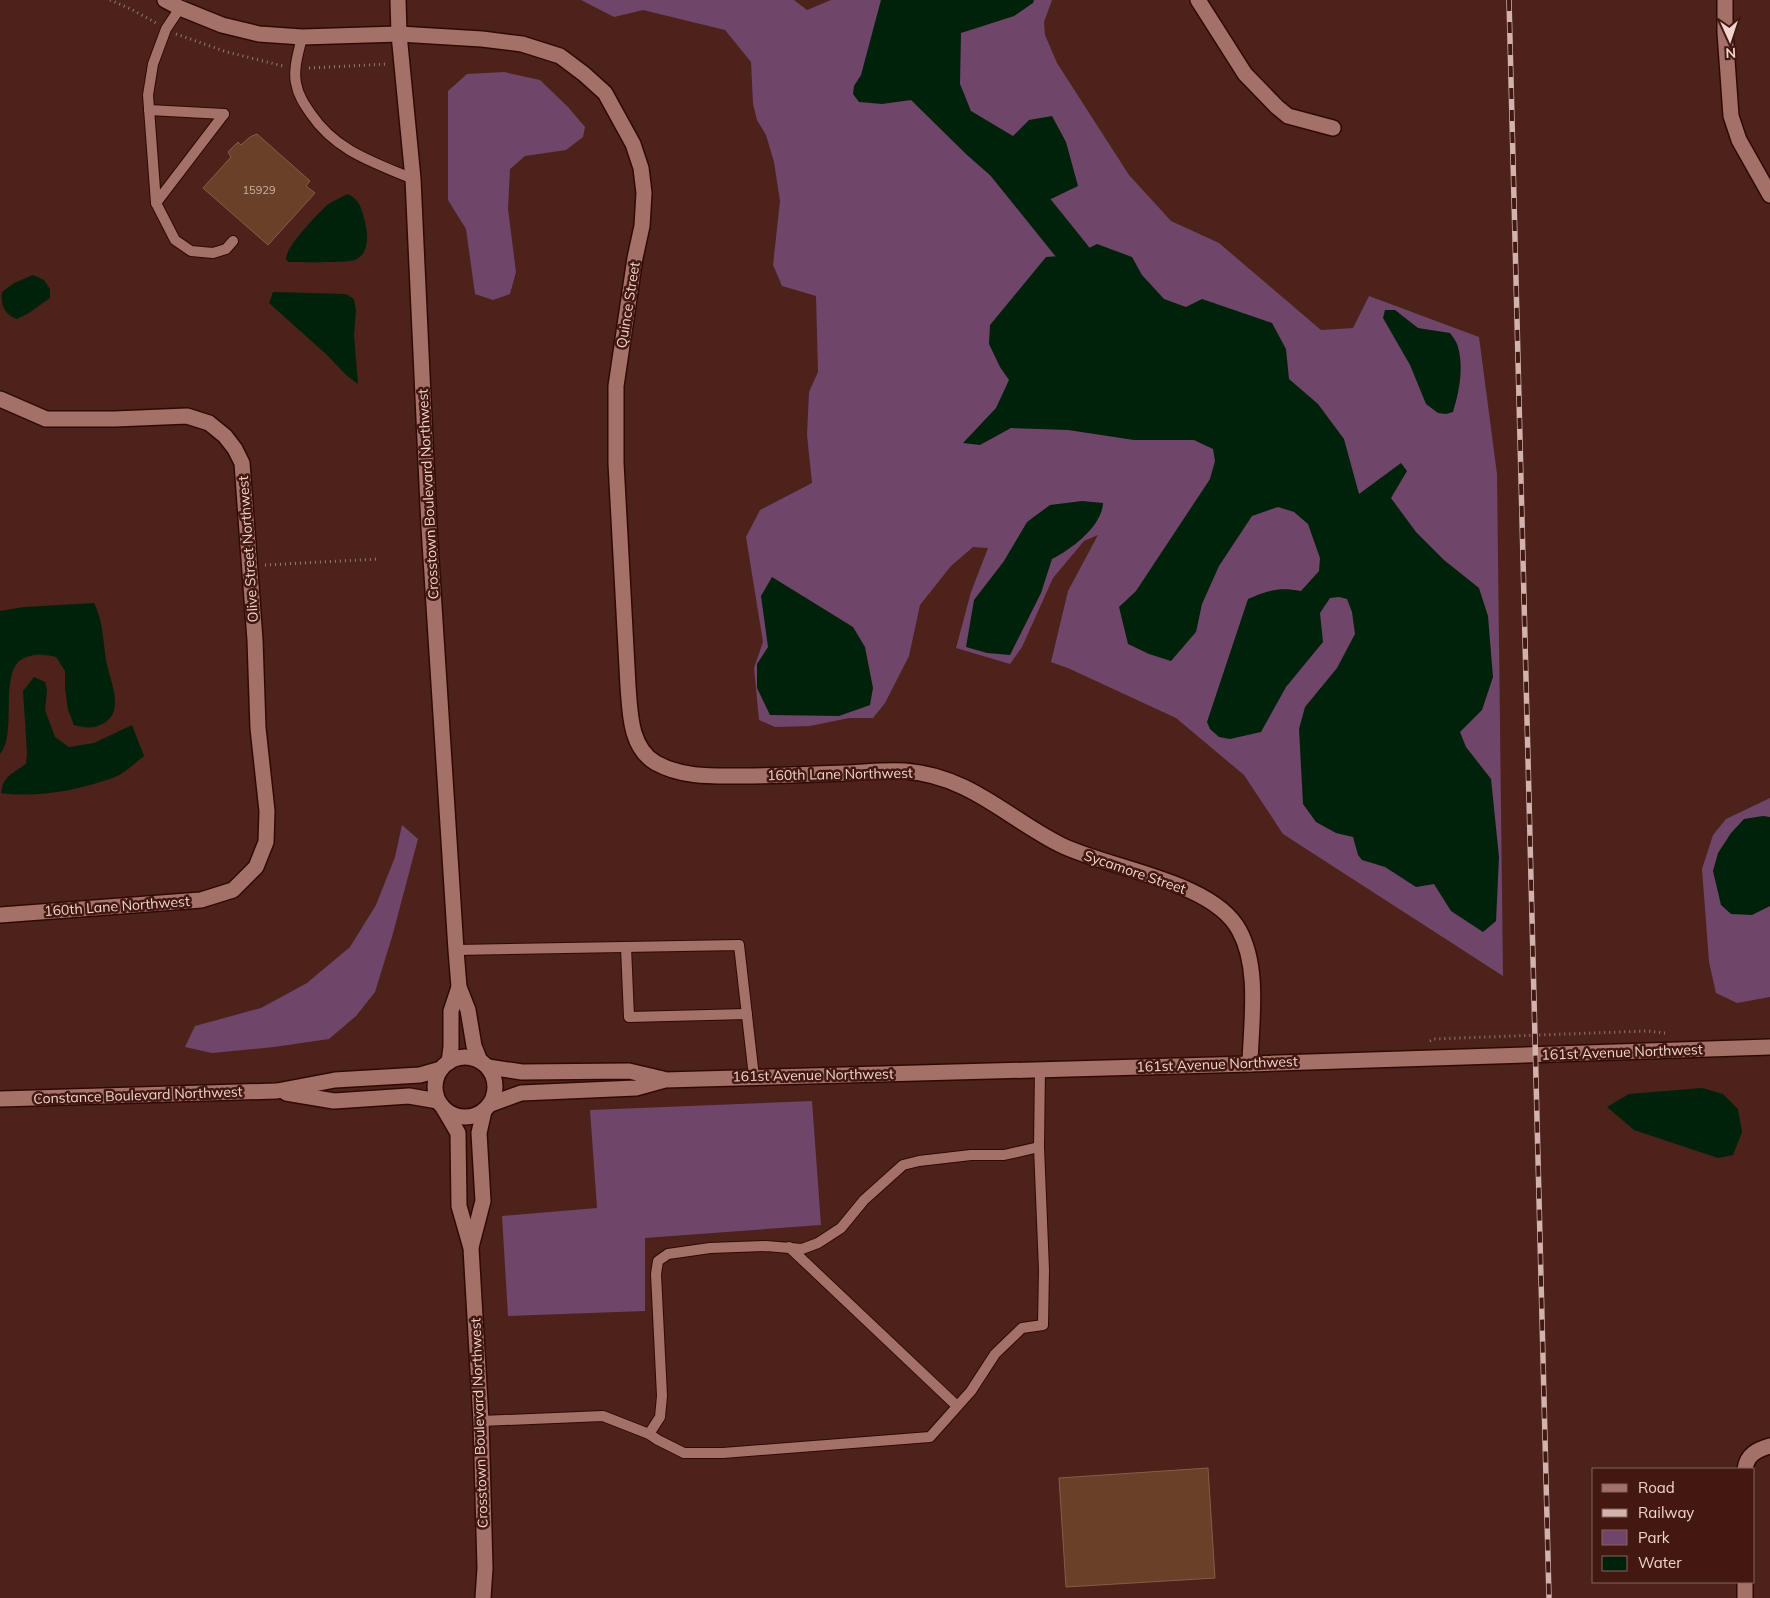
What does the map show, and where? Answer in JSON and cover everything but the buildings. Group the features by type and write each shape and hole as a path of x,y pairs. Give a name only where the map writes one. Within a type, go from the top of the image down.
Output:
{"street":[{"name":"Quince Street","path":"165,0 222,25 250,32 302,37 399,34 482,39 522,44 560,56 606,93 633,144 642,168 644,194 642,226 635,258 616,386 616,463 628,686 631,716 638,747"},
{"name":"Crosstown Boulevard Northwest","path":"398,0 399,34 413,179 429,527 456,950 459,987 468,1010 474,1046 484,1064"},
{"path":"1198,0 1245,74 1276,107 1288,116 1333,128"},
{"path":"1725,0 1725,32 1731,116 1740,140 1770,196"},
{"name":"Olive Street Northwest","path":"0,400 46,418 115,419 187,416 209,423 226,436 242,463 255,640 258,728 267,811 266,842 256,867 232,890"},
{"name":"160th Lane Northwest","path":"638,747 655,762 678,772 706,776 773,776 874,771 904,771 933,775 968,788 1061,845"},
{"name":"Sycamore Street","path":"1061,845 1093,858 1176,884 1223,910 1239,928 1248,953 1252,984 1250,1064"},
{"name":"160th Lane Northwest","path":"0,915 201,900 232,890"},
{"name":"Crosstown Boulevard Northwest","path":"445,1065 452,1047 452,1011 459,987"},
{"name":"161st Avenue Northwest","path":"488,1108 521,1093 636,1088 665,1080 1770,1047"},
{"path":"460,1058 471,1058 484,1064 493,1075 496,1085 495,1095 488,1108 476,1116 465,1118 454,1116 441,1105 435,1090 436,1079 445,1065 460,1058"},
{"name":"161st Avenue Northwest","path":"484,1064 522,1072 629,1071 665,1080"},
{"name":"Constance Boulevard Northwest","path":"0,1099 277,1091 335,1080 420,1076 445,1065"},
{"name":"Constance Boulevard Northwest","path":"277,1091 334,1101 409,1096 441,1105"},
{"name":"Crosstown Boulevard Northwest","path":"441,1105 458,1133 458,1206 471,1248 481,1421 485,1568 483,1598"},
{"name":"Crosstown Boulevard Northwest","path":"471,1248 483,1200 479,1132 488,1108"},
{"path":"1745,1468 1746,1460 1764,1448"},
{"path":"1745,1583 1746,1598"}],"lane":[{"path":"180,8 166,29 153,64 148,95 156,203 175,240 191,251 212,253 226,249 234,240"},
{"path":"302,37 295,82 300,98 321,128 338,144 362,158 413,179"},
{"path":"149,110 224,114 156,203"},
{"path":"456,950 739,944 754,1077"},
{"path":"626,947 628,1017 747,1014"},
{"path":"481,1421 603,1416 649,1434 684,1452 723,1453 930,1437 970,1391 995,1354 1022,1328 1043,1324 1044,1270 1039,1147 1040,1068"},
{"path":"649,1434 660,1417 662,1396 656,1274 658,1260 668,1254 710,1248 766,1246 802,1248 818,1243 841,1228 864,1200 903,1165 919,1161 971,1155 1004,1155 1039,1147"},
{"path":"789,1247 957,1406"}],"path":[{"path":"249,566 378,559"}],"green space":[{"path":"581,0 794,0 807,10 831,0 1052,0 1044,22 1045,35 1057,63 1129,175 1171,221 1219,243 1321,330 1353,328 1369,296 1479,337 1497,474 1503,976 1283,834 1244,775 1176,718 1051,662 1068,591 1098,535 1084,541 1053,578 1022,647 1010,664 956,648 971,592 988,548 973,547 951,566 920,605 909,656 885,703 873,718 849,718 810,726 775,727 759,720 754,668 763,642 746,537 760,510 812,483 807,435 809,392 818,372 816,296 782,286 773,265 780,201 774,162 766,135 757,120 753,104 751,62 725,30 643,10 614,17"},
{"path":"504,72 540,80 568,107 585,127 583,137 566,150 525,156 510,169 508,209 516,272 510,294 493,300 475,294 466,229 448,200 448,91 467,74"},
{"path":"1770,798 1770,997 1737,1003 1716,993 1709,962 1702,869 1713,835 1726,819"},
{"path":"402,825 418,839 375,992 356,1016 329,1039 212,1053 185,1047 195,1026 261,1008 307,983 350,947 376,905 395,857"},
{"path":"812,1101 821,1225 645,1238 645,1311 508,1316 502,1216 597,1208 590,1110"}],"water":[{"path":"881,0 1034,0 1033,3 1014,16 961,33 960,84 971,111 1013,136 1029,120 1052,116 1066,142 1078,186 1051,199 999,183 967,155 911,100 882,104 859,102 853,94 854,86 861,75"},
{"path":"347,194 360,205 366,227 366,248 360,257 344,262 289,262 286,260 290,247 309,224 326,206"},
{"path":"1097,244 1132,257 1142,275 1164,299 1186,307 1202,299 1272,323 1286,349 1289,379 1318,404 1344,439 1359,494 1401,463 1407,471 1391,498 1416,532 1444,560 1479,588 1488,616 1493,677 1482,710 1460,732 1466,747 1491,779 1499,857 1496,921 1483,932 1451,911 1434,884 1416,887 1385,867 1362,860 1358,855 1353,837 1336,833 1316,822 1303,804 1299,729 1305,707 1337,668 1355,634 1352,612 1347,599 1339,597 1330,598 1320,613 1323,642 1286,687 1261,732 1230,739 1219,737 1210,729 1207,722 1248,599 1274,590 1301,591 1319,571 1320,558 1308,524 1294,512 1278,507 1252,516 1219,566 1202,604 1196,632 1171,661 1149,654 1128,644 1119,607 1136,591 1210,479 1215,461 1213,449 1194,440 1134,440 1068,430 1011,428 980,445 963,443 996,408 1009,380 1000,367 989,344 990,325 1046,257 1075,255"},
{"path":"33,275 44,280 50,289 50,298 17,319 9,315 4,309 2,292 14,283"},
{"path":"273,292 346,294 354,299 356,310 354,335 358,384 269,303"},
{"path":"1385,310 1395,310 1418,328 1450,333 1454,338 1460,355 1461,372 1453,412 1446,414 1438,413 1426,404 1410,365 1383,318"},
{"path":"1082,501 1103,503 1101,512 1085,536 1052,559 1041,593 1010,655 987,653 966,647 974,600 1004,561 1027,522 1050,505"},
{"path":"772,577 853,627 865,647 873,688 870,705 839,716 770,715 757,688 757,664 768,647 761,596"},
{"path":"94,603 101,623 106,660 114,694 114,711 111,718 93,727 74,725 68,710 65,671 56,657 33,655 19,661 13,670 10,681 7,734 5,745 0,754 0,611 24,607"},
{"path":"34,677 45,682 47,690 45,710 55,737 69,747 94,743 132,725 144,756 119,775 88,786 44,794 1,793 6,779 26,764 23,691"},
{"path":"1763,816 1770,817 1770,906 1752,915 1731,914 1721,905 1713,871 1718,853 1731,833 1744,819"},
{"path":"1702,1088 1723,1094 1738,1109 1742,1132 1733,1155 1718,1158 1634,1130 1607,1107 1629,1094"}],"waterway":[{"path":"996,157 1075,255"}],"railway":[{"path":"1509,0 1549,1598"}]}
